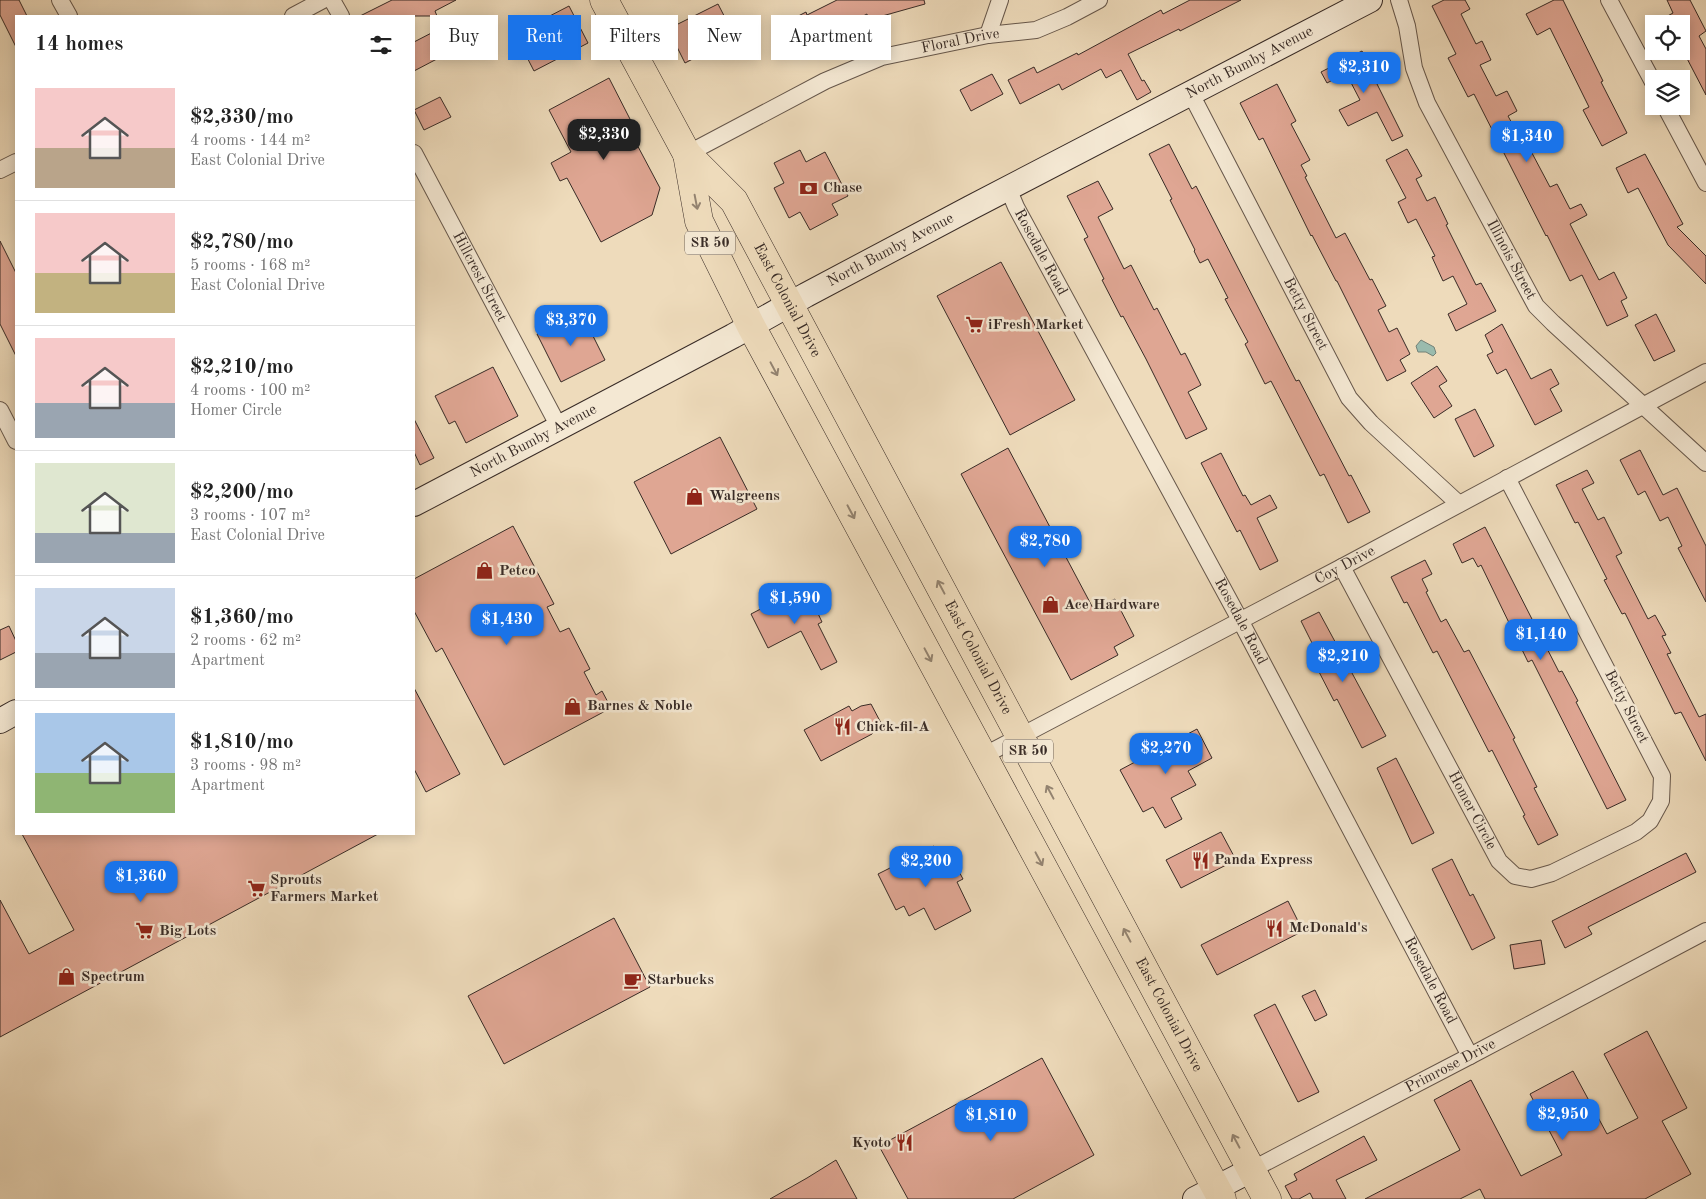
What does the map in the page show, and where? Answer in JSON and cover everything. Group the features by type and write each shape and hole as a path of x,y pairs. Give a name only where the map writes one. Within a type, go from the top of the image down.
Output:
{"highway":[{"name":"East Colonial Drive","path":"604,0 686,154 700,221 751,326 983,756 1211,1195"},
{"name":"East Colonial Drive","path":"686,154 734,201 1267,1199"}],"street":[{"path":"60,0 68,15"},
{"path":"295,15 323,0"},
{"path":"332,0 340,15"},
{"path":"988,35 1000,0"},
{"name":"Floral Drive","path":"686,154 825,81 882,57 988,35 1036,30 1100,0"},
{"name":"North Bumby Avenue","path":"415,503 1008,188 1370,0"},
{"name":"Illinois Street","path":"1399,0 1407,26 1414,68 1427,102 1536,306 1553,324 1706,463"},
{"path":"1609,0 1646,70"},
{"name":"Betty Street","path":"1191,94 1349,398 1371,423 1459,504"},
{"path":"1670,115 1706,183"},
{"name":"Hillcrest Street","path":"415,155 559,427"},
{"path":"0,170 15,162"},
{"name":"Rosedale Road","path":"1008,188 1016,207 1240,620 1470,1056"},
{"name":"Coy Drive","path":"983,756 1706,372"},
{"path":"0,410 15,439"},
{"name":"Betty Street","path":"1507,478 1662,776"},
{"name":"Homer Circle","path":"1342,567 1499,861 1515,876 1531,879 1552,873 1636,832 1650,821 1661,802 1662,776"},
{"path":"0,721 15,713"},
{"name":"Primrose Drive","path":"1211,1195 1251,1170 1706,931"}],"shaded area":[{"path":"1421,340 1434,347 1436,353 1433,356 1426,352 1418,352 1416,346"}],"building":[{"path":"0,0 19,0 26,15 15,15 15,45 0,15"},
{"path":"392,0 456,0 435,11 437,15 362,15"},
{"path":"837,0 924,0 925,4 886,15 807,15"},
{"path":"1190,0 1241,0 1180,31 1179,29 1128,54 1142,81 1144,80 1151,92 1137,100 1121,70 1106,78 1101,69 1062,90 1059,84 1020,104 1008,80 1034,67 1037,73 1077,53 1078,55 1161,10 1163,14"},
{"path":"1444,0 1465,0 1470,9 1461,14 1476,44 1482,41 1491,60 1480,65 1496,96 1507,91 1517,111 1508,116 1521,140 1524,138 1550,187 1557,184 1570,209 1581,204 1587,215 1570,224 1599,280 1614,272 1627,298 1621,301 1628,316 1607,326 1582,275 1570,281 1474,94 1468,97 1448,58 1456,54 1432,6"},
{"path":"1554,0 1563,0 1627,133 1602,146 1583,110 1589,107 1550,28 1537,35 1526,14"},
{"path":"1667,0 1690,0 1706,31 1699,36 1706,49 1706,95 1688,60 1690,60 1690,15 1669,15 1673,13"},
{"path":"718,4 724,15 696,15"},
{"path":"569,6 574,15 552,15"},
{"path":"688,19 688,60 691,60 685,63 678,49 678,24"},
{"path":"581,29 588,43 581,47"},
{"path":"430,34 430,60 435,60 415,70 415,41"},
{"path":"1362,51 1403,136 1392,141 1377,112 1348,126 1339,110 1360,100 1346,73 1327,83 1321,72"},
{"path":"528,60 555,60 534,71"},
{"path":"992,74 1003,94 971,111 960,90"},
{"path":"609,78 631,121 626,124 660,188 652,215 601,242 567,178 560,181 551,163 571,152 549,110"},
{"path":"1277,84 1296,121 1291,124 1310,160 1301,165 1307,176 1305,177 1336,238 1345,233 1370,280 1372,279 1386,306 1378,310 1389,332 1397,328 1410,354 1400,360 1406,371 1387,381 1337,281 1311,236 1263,138 1259,140 1240,103"},
{"path":"440,97 451,117 424,130 415,110"},
{"path":"1169,144 1192,189 1196,186 1296,381 1299,380 1370,512 1348,523 1324,474 1320,476 1271,381 1265,384 1245,344 1248,342 1225,299 1228,298 1208,259 1200,263 1170,200 1172,199 1149,154"},
{"path":"1407,149 1422,176 1416,179 1427,201 1435,197 1448,224 1446,225 1476,285 1481,283 1496,311 1456,331 1448,314 1467,304 1453,276 1443,281 1432,257 1435,256 1416,219 1408,223 1398,202 1406,198 1386,160"},
{"path":"800,150 806,162 825,152 848,196 832,204 838,215 810,230 800,212 789,218 774,188 784,183 774,163"},
{"path":"1645,154 1683,224 1677,227 1706,256 1706,284 1668,245 1638,188 1628,193 1616,168"},
{"path":"1098,181 1113,209 1098,217 1124,269 1131,265 1154,310 1157,308 1181,355 1185,353 1201,385 1188,392 1207,429 1186,439 1146,359 1102,280 1104,279 1084,239 1088,237 1067,196"},
{"path":"0,241 15,271 15,354 0,324"},
{"path":"1001,262 1075,400 1010,435 937,296"},
{"path":"581,312 605,360 561,382 537,334"},
{"path":"1656,314 1675,351 1654,361 1635,325"},
{"path":"1502,324 1531,379 1551,369 1559,384 1550,389 1562,411 1535,425 1506,369 1497,374 1487,355 1493,352 1485,335"},
{"path":"1437,366 1447,381 1439,386 1452,406 1434,418 1411,383"},
{"path":"493,367 518,416 466,443 455,421 449,424 435,396"},
{"path":"1475,409 1494,446 1474,457 1455,419"},
{"path":"415,421 434,458 420,465 415,454"},
{"name":"Walgreens","path":"720,437 757,509 671,554 634,482"},
{"path":"1008,448 1094,610 1115,599 1134,636 1114,647 1118,655 1071,680 961,474"},
{"path":"1640,450 1663,495 1677,488 1706,546 1706,602 1678,548 1682,546 1668,517 1660,521 1645,491 1638,495 1620,460"},
{"path":"1221,453 1243,496 1245,495 1251,505 1270,495 1277,508 1257,518 1278,561 1260,570 1240,530 1237,532 1201,463"},
{"path":"1587,470 1594,483 1582,489 1598,520 1604,517 1622,553 1616,556 1648,619 1655,615 1666,635 1662,636 1671,653 1667,654 1699,717 1706,714 1706,761 1681,712 1675,714 1625,613 1622,614 1604,580 1607,579 1578,522 1575,523 1556,485"},
{"path":"513,526 554,604 547,607 560,632 569,628 590,669 584,672 596,695 602,691 611,708 504,765 442,648 436,652 415,613 415,578"},
{"path":"1485,527 1559,672 1562,671 1578,701 1576,702 1626,800 1607,809 1532,660 1528,662 1481,565 1478,567 1473,558 1462,563 1453,544"},
{"path":"1425,560 1432,574 1422,579 1428,591 1426,592 1441,622 1446,619 1464,652 1469,650 1515,738 1513,739 1537,787 1534,788 1558,835 1538,845 1492,750 1489,752 1437,651 1433,653 1407,602 1404,603 1391,577"},
{"path":"805,586 822,622 818,624 837,662 821,670 801,631 768,648 751,614"},
{"path":"1319,612 1386,736 1362,748 1337,699 1334,701 1317,668 1323,665 1301,621"},
{"path":"9,626 15,639 15,652 0,660 0,630"},
{"path":"415,690 460,774 426,792 415,771"},
{"path":"871,704 881,723 872,734 821,761 804,730 849,706 852,711 861,706"},
{"path":"1197,729 1212,758 1188,771 1196,785 1171,798 1182,819 1165,828 1153,807 1143,812 1120,770"},
{"path":"1396,758 1434,833 1412,844 1377,768"},
{"path":"1221,832 1236,860 1181,888 1166,860"},
{"path":"23,835 376,835 0,1037 0,900 29,954 74,930"},
{"path":"934,846 946,871 956,866 963,879 957,882 971,911 935,930 924,908 909,916 904,906 896,910 878,874"},
{"path":"1686,853 1696,872 1588,927 1592,934 1565,948 1552,921"},
{"path":"1452,859 1470,896 1473,894 1495,938 1472,950 1432,869"},
{"path":"1288,901 1303,931 1217,975 1201,945"},
{"path":"614,918 650,987 504,1064 468,996"},
{"path":"1541,940 1545,964 1514,969 1510,945"},
{"path":"1315,990 1327,1015 1315,1021 1302,996"},
{"path":"1275,1004 1319,1092 1298,1102 1254,1015"},
{"path":"1647,1031 1687,1108 1662,1121 1691,1174 1645,1199 1485,1199 1480,1189 1460,1199 1365,1199 1460,1150 1434,1100 1471,1080 1521,1176 1562,1155 1530,1094 1573,1071 1607,1134 1638,1118 1604,1054"},
{"path":"1042,1058 1094,1155 1013,1199 908,1199 879,1146"},
{"path":"1364,1136 1377,1160 1336,1180 1346,1199 1313,1199 1310,1193 1299,1199 1292,1199 1285,1186 1297,1180 1294,1174"},
{"path":"836,1160 857,1199 770,1199 807,1178"}],"place":[{"name":"Chase","path":"809,188"},
{"name":"iFresh Market","path":"974,325"},
{"name":"Walgreens","path":"695,496"},
{"name":"Petco","path":"485,571"},
{"name":"Ace Hardware","path":"1050,605"},
{"name":"Barnes & Noble","path":"573,706"},
{"name":"Chick-fil-A","path":"842,727"},
{"name":"Panda Express","path":"1200,860"},
{"name":"Sprouts Farmers Market","path":"256,889"},
{"name":"McDonald's","path":"1275,928"},
{"name":"Big Lots","path":"145,931"},
{"name":"Spectrum","path":"67,977"},
{"name":"Starbucks","path":"633,980"},
{"name":"Kyoto","path":"905,1143"}]}
